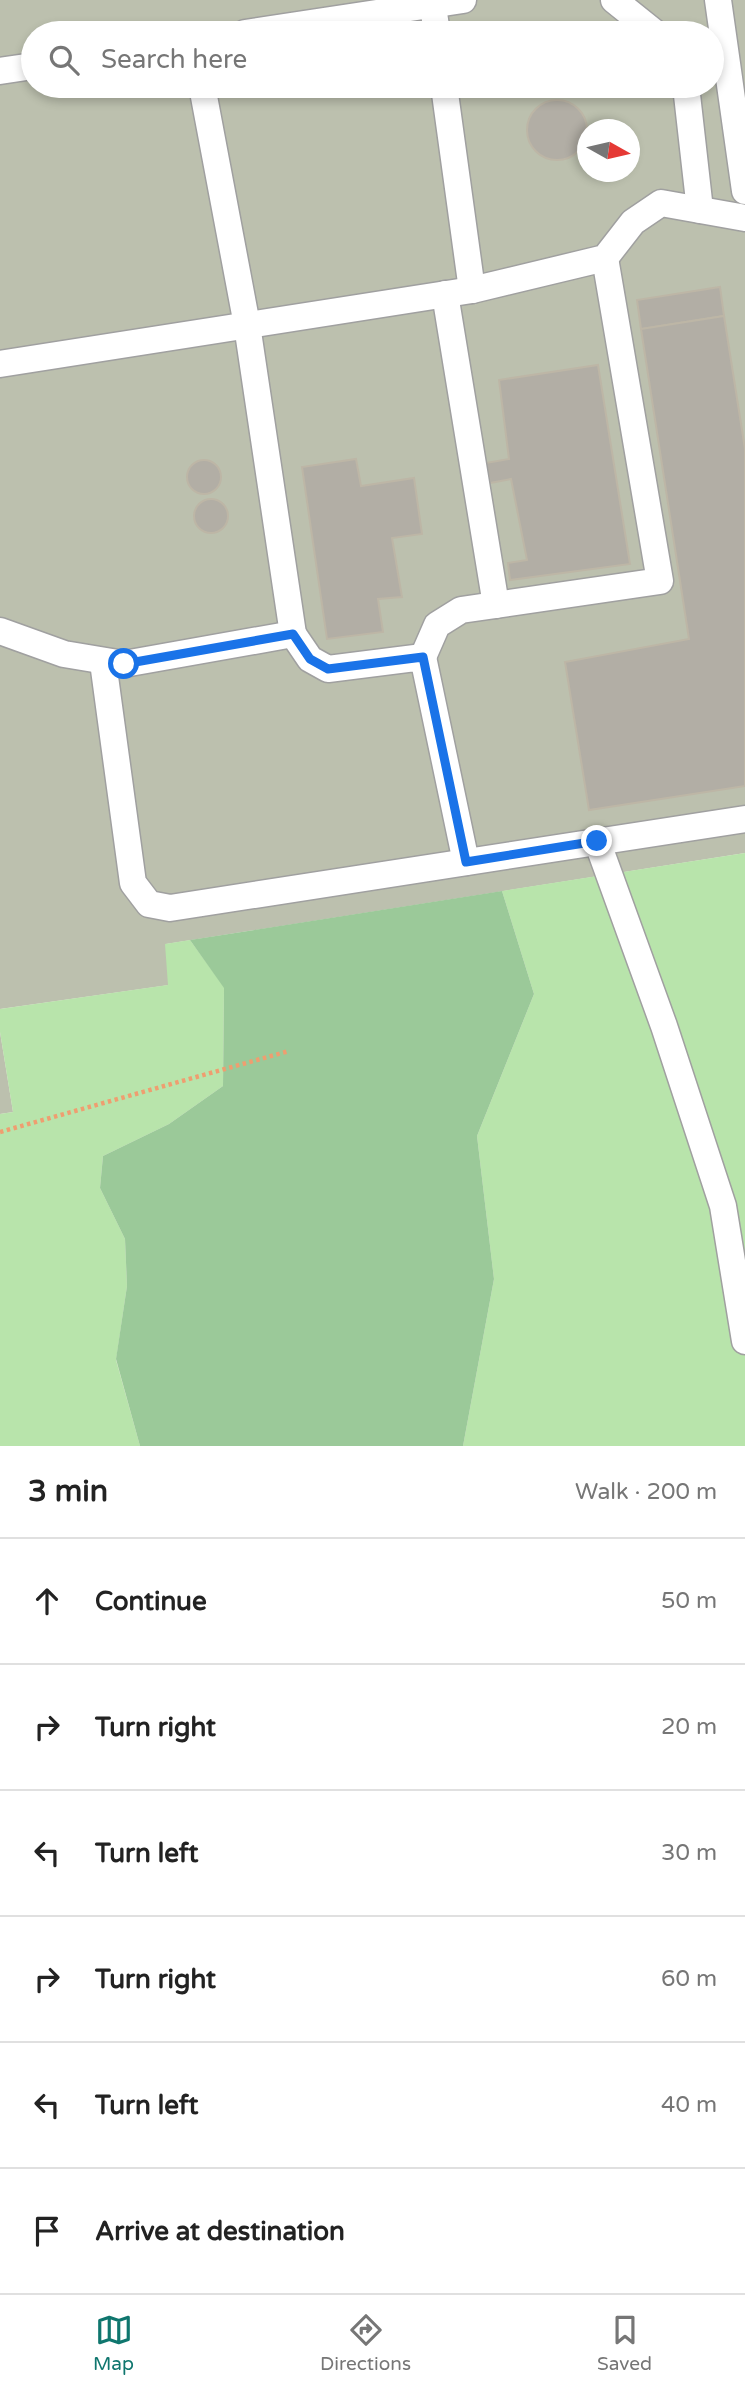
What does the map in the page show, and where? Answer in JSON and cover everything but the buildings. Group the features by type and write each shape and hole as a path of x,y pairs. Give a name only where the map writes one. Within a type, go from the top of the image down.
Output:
{"lane":[{"path":"318,21 433,2 463,0"},
{"path":"614,0 639,21"},
{"path":"718,0 721,21"},
{"path":"433,2 435,21"},
{"path":"724,42 745,191"},
{"path":"0,71 21,68"},
{"path":"204,98 247,325 293,634 310,659 328,669 423,657"},
{"path":"446,98 472,290"},
{"path":"687,98 700,210"},
{"path":"0,364 472,290 605,258 633,222 661,202 745,218"},
{"path":"466,862 423,657 437,625 461,610 660,581 605,258"},
{"path":"445,294 496,605"},
{"path":"0,631 64,654 124,664 293,634"},
{"path":"103,662 133,883 149,904 170,908 745,819"},
{"path":"597,841 664,1026 723,1206 745,1341"}],"path":[{"path":"0,1132 289,1051"}],"shaded area":[{"path":"0,0 745,0 745,853 166,944 169,985 0,1009"},
{"path":"0,1032 13,1112 0,1114"}],"green space":[{"path":"745,853 745,1446 463,1446 494,1279 477,1136 534,994 502,891"},
{"path":"502,891 534,994 477,1136 494,1279 463,1446 140,1446 116,1359 127,1286 125,1239 100,1188 103,1156 169,1124 223,1086 224,988 190,940"},
{"path":"190,940 224,987 223,1086 169,1124 103,1156 100,1188 125,1239 127,1286 116,1360 140,1446 0,1446 0,1114 13,1112 0,1032 0,1009 168,985 165,944"}],"route":[{"path":"124,664 293,634 310,659 328,669 423,657 466,862 597,841"}]}
